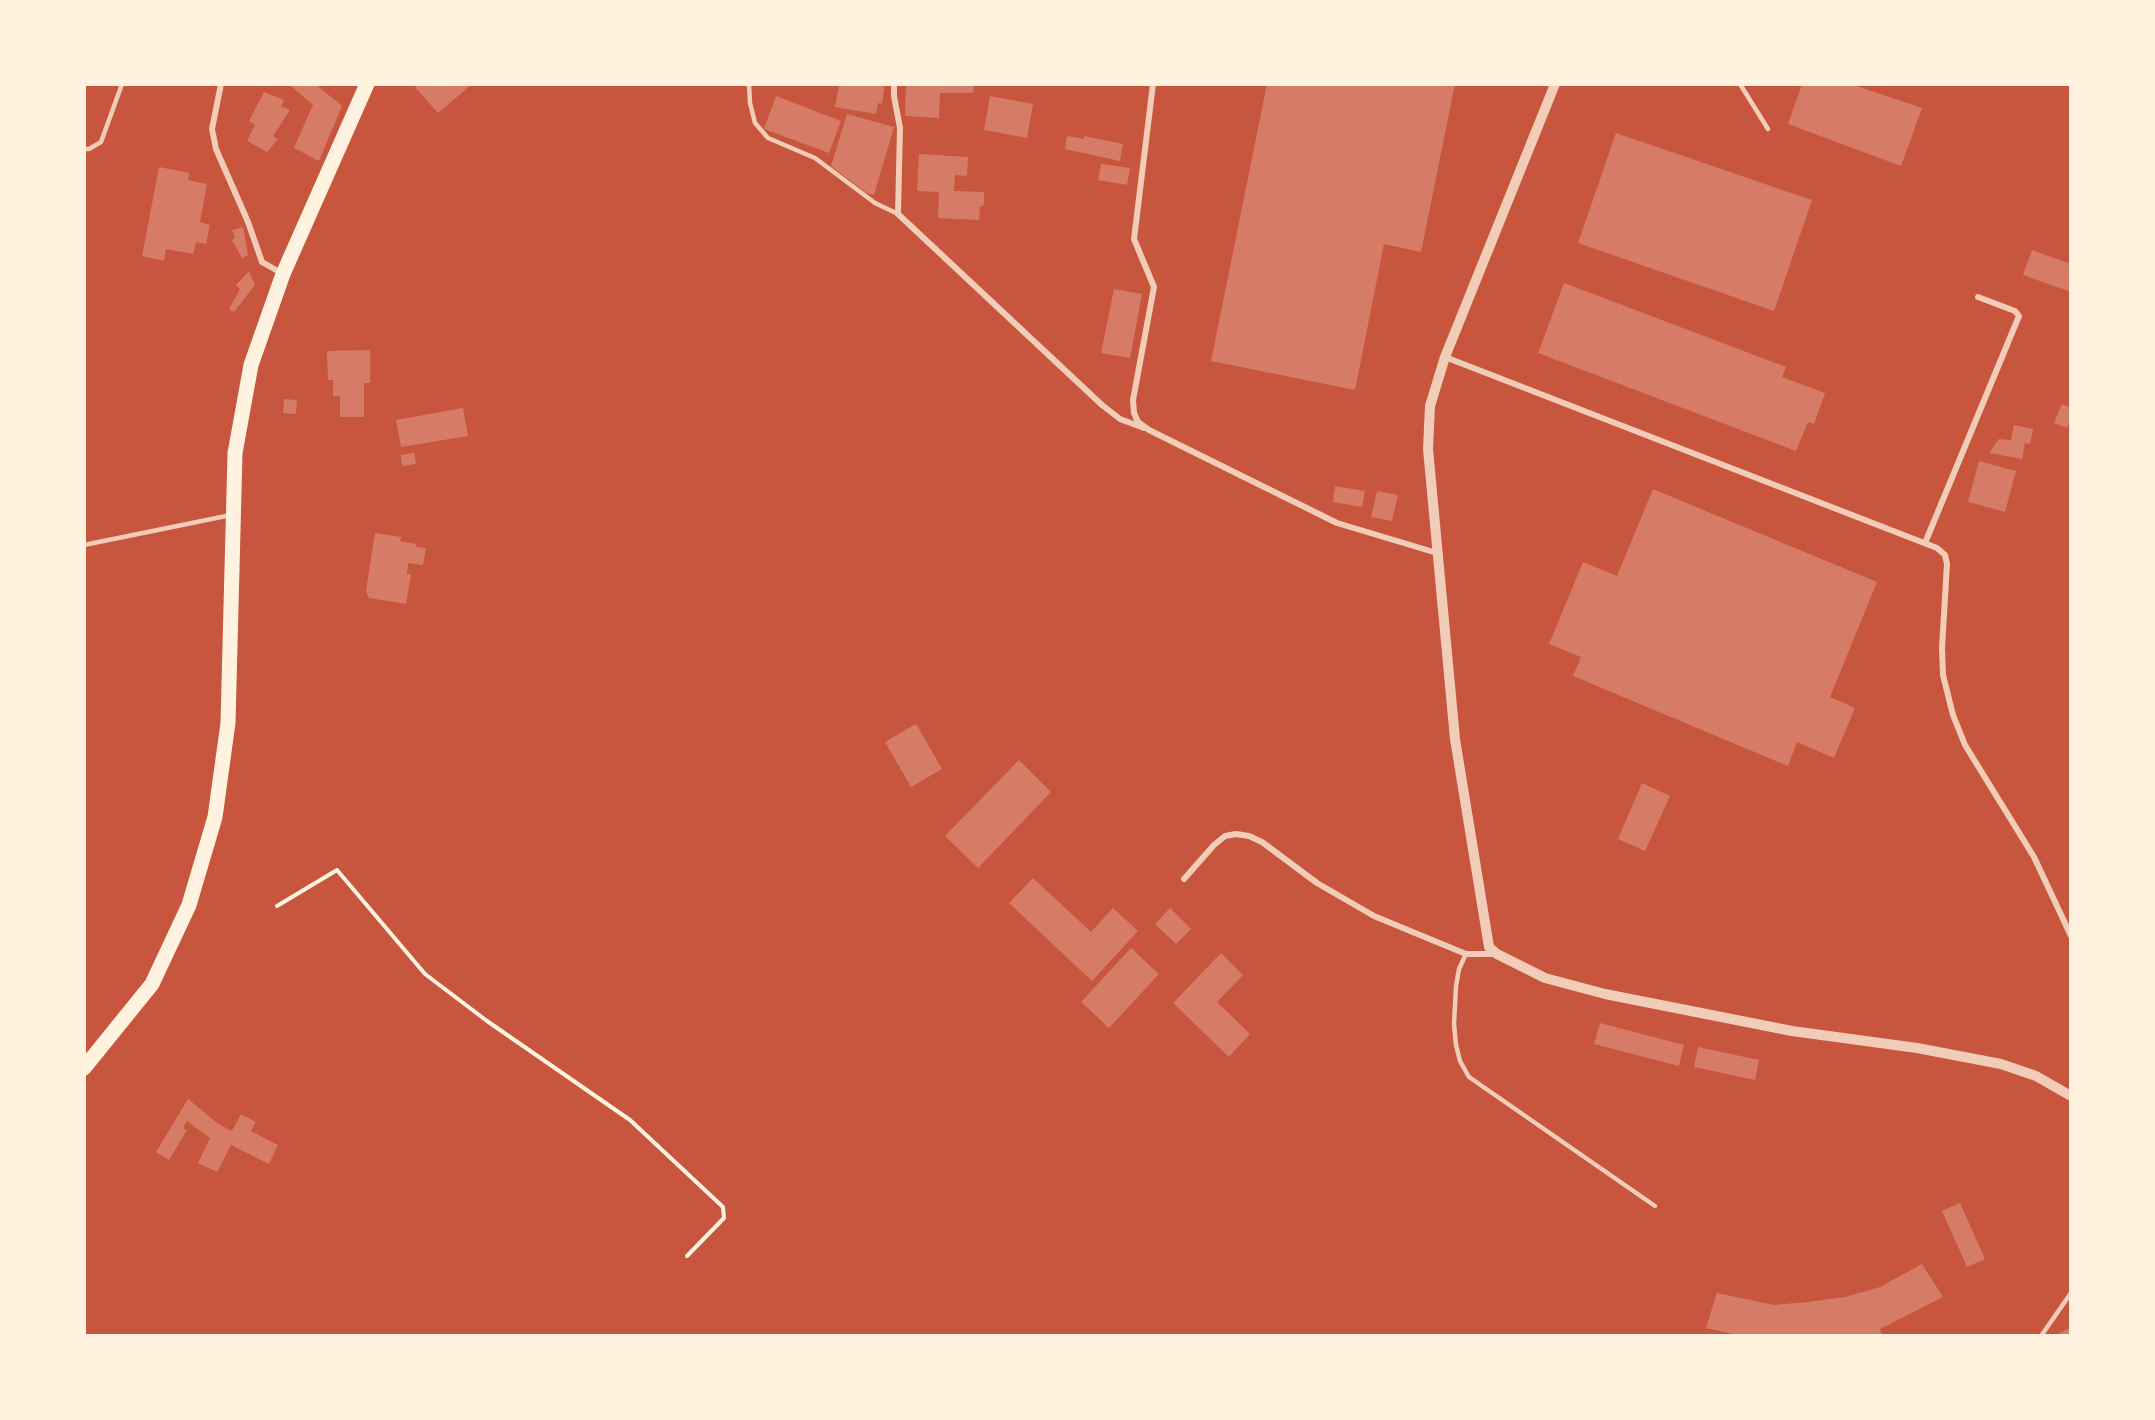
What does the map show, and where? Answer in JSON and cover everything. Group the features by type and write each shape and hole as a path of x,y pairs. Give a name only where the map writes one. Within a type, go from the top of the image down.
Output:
{"main road":[{"path":"84,1068 152,984 189,905 215,817 228,723 235,453 251,365 283,274 367,84"}],"street":[{"path":"222,84 212,129 216,149 248,222 262,262 283,274"},
{"path":"894,84 900,128 898,214 1102,405 1120,419 1149,430 1337,523 1437,553"},
{"path":"1149,430 1138,422 1134,413 1133,400 1154,287 1134,238 1153,84"},
{"path":"1556,84 1444,357 1430,406 1428,449 1455,739 1489,947 1497,954 1545,978 1605,994 1792,1031 1917,1048 2001,1064 2036,1076 2071,1096"},
{"path":"1925,543 2019,316 2014,311 1978,297"},
{"path":"1444,357 1925,543 1937,548 1945,555 1947,564 1942,657 1946,693 1953,715 1965,745 2034,857 2071,936"},
{"path":"1184,879 1214,844 1225,836 1236,834 1249,836 1262,842 1317,883 1374,916 1466,954 1497,954"}],"lane":[{"path":"84,149 89,149 100,142 122,84"},
{"path":"749,84 750,103 755,123 768,138 815,158 875,203 898,214"},
{"path":"1740,84 1768,129"},
{"path":"84,545 234,515"},
{"path":"1466,954 1459,969 1456,986 1454,1024 1460,1061 1469,1077 1655,1206"},
{"path":"2042,1336 2071,1293"}],"path":[{"path":"278,906 337,870 425,974 487,1021 630,1120 723,1206 724,1218 687,1256"}],"building":[{"path":"294,84 315,84 342,106 319,161 294,148 313,105 292,87"},
{"path":"418,84 472,84 438,113 415,87"},
{"path":"839,84 885,84 882,104 878,103 876,114 835,107"},
{"path":"906,84 974,84 973,93 940,93 939,118 905,116"},
{"path":"1267,84 1455,84 1421,252 1384,244 1355,390 1211,361"},
{"path":"1802,84 1851,84 1922,108 1901,166 1788,124"},
{"path":"264,92 284,100 281,106 290,110 273,136 278,139 267,152 247,141 255,125 249,121"},
{"path":"776,96 841,121 829,153 764,129"},
{"path":"990,96 1033,104 1027,138 984,130"},
{"path":"847,114 894,127 874,195 867,193 831,166"},
{"path":"1616,133 1812,200 1774,311 1578,243"},
{"path":"1067,136 1084,139 1084,136 1123,144 1120,161 1065,149"},
{"path":"919,154 968,157 967,176 955,175 954,191 984,192 984,205 980,207 979,220 938,218 939,192 917,191"},
{"path":"1101,164 1130,168 1127,185 1098,180"},
{"path":"159,167 189,173 188,180 207,184 200,222 210,225 206,244 196,242 193,254 166,249 164,261 142,256"},
{"path":"243,227 248,255 242,258 232,240 235,238 232,230"},
{"path":"2032,250 2071,264 2071,292 2023,275"},
{"path":"249,271 255,285 234,312 229,309 240,289 236,285"},
{"path":"1564,283 1786,367 1782,377 1825,393 1814,424 1808,422 1796,451 1538,353"},
{"path":"1114,289 1142,294 1130,358 1101,353"},
{"path":"370,350 370,383 364,383 364,417 340,417 340,396 333,396 333,380 328,380 327,351"},
{"path":"284,399 297,400 296,414 283,413"},
{"path":"2062,404 2071,408 2067,428 2054,423"},
{"path":"463,408 468,436 401,447 396,420"},
{"path":"2014,425 2033,429 2030,444 2025,443 2022,459 1989,453 1999,439 2011,440"},
{"path":"414,453 416,464 402,466 401,455"},
{"path":"1979,461 2016,471 2005,512 1968,502"},
{"path":"1335,486 1365,491 1362,507 1333,502"},
{"path":"1653,489 1877,582 1830,697 1855,708 1834,758 1797,742 1788,766 1573,676 1581,657 1549,644 1583,562 1617,576"},
{"path":"1377,491 1398,495 1392,521 1371,517"},
{"path":"375,533 401,537 400,541 426,548 423,565 408,563 407,574 411,574 406,604 369,598 366,591"},
{"path":"916,724 942,769 911,787 885,742"},
{"path":"1019,760 1051,792 978,868 945,836"},
{"path":"1642,783 1670,796 1645,851 1618,839"},
{"path":"1033,878 1091,932 1113,908 1138,931 1092,981 1009,903"},
{"path":"1170,908 1191,929 1176,944 1155,924"},
{"path":"1131,948 1159,974 1109,1028 1081,1002"},
{"path":"1221,953 1243,975 1217,1002 1250,1034 1229,1057 1173,1003"},
{"path":"1600,1023 1684,1045 1679,1066 1594,1044"},
{"path":"1698,1047 1759,1060 1755,1080 1694,1067"},
{"path":"188,1099 217,1123 232,1131 241,1114 256,1122 251,1131 278,1145 269,1164 231,1145 217,1172 198,1163 210,1138 187,1121 183,1128 187,1130 169,1160 156,1152"},
{"path":"1960,1203 1985,1259 1967,1267 1942,1211"},
{"path":"1922,1264 1943,1297 1880,1329 1882,1336 1743,1336 1706,1328 1717,1293 1774,1305 1845,1297 1880,1287"},
{"path":"2071,1327 2071,1336 2054,1336"}]}
